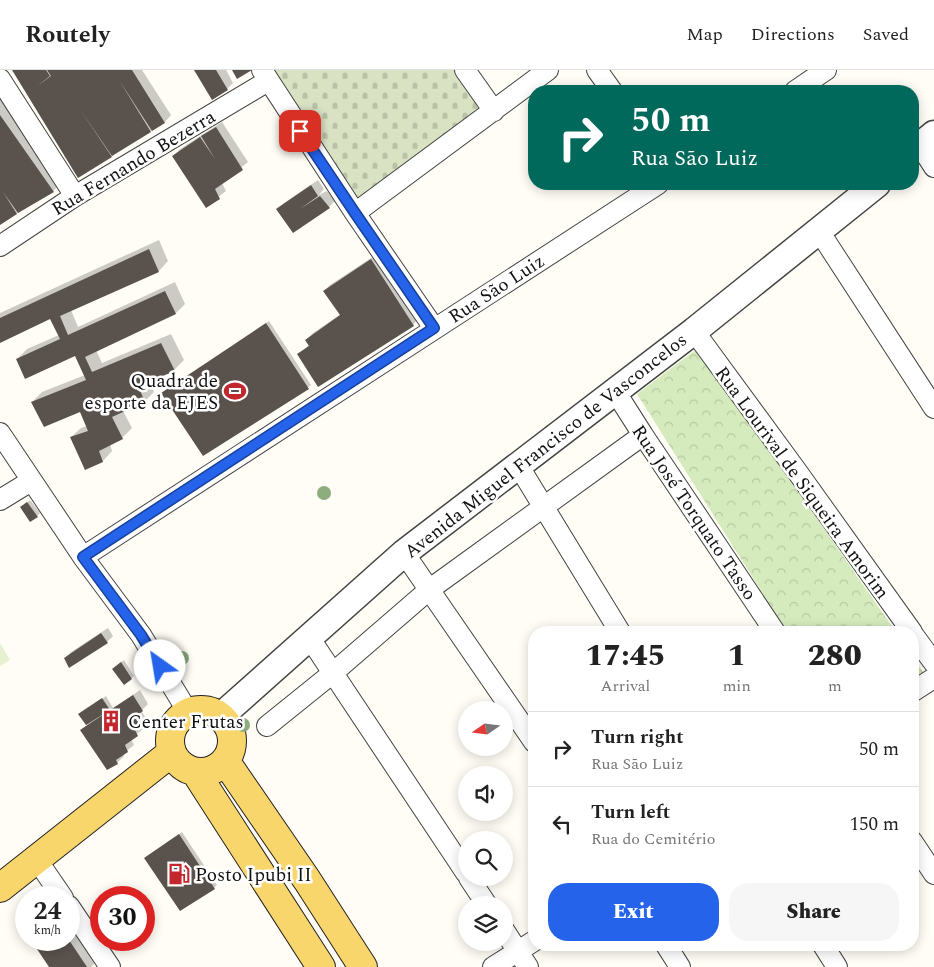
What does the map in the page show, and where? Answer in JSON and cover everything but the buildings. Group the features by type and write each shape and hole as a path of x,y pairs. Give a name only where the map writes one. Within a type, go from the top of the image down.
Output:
{"main road":[{"path":"208,710 221,716 231,730 232,747 226,762 212,772 196,773 181,766 171,753 169,735 177,719 188,712 208,710"},
{"path":"0,888 171,753"},
{"path":"226,762 307,880 363,967"},
{"path":"196,773 321,967"}],"street":[{"path":"465,70 494,111"},
{"path":"528,85 548,70"},
{"path":"597,70 608,85"},
{"path":"804,85 826,70"},
{"path":"265,76 355,213 434,328"},
{"name":"Rua Fernando Bezerra","path":"0,246 75,196 265,76"},
{"path":"0,79 75,196"},
{"path":"355,213 528,85"},
{"path":"922,144 934,167"},
{"name":"Rua São Luiz","path":"83,557 649,190"},
{"name":"Avenida Miguel Francisco de Vasconcelos","path":"221,716 404,553 694,331 870,190"},
{"path":"819,231 934,408"},
{"name":"Rua Lourival de Siqueira Amorim","path":"694,331 907,626"},
{"name":"Rua José Torquato Tasso","path":"615,391 771,626"},
{"path":"0,433 83,557 141,635 188,712"},
{"path":"266,726 334,672 430,589 643,435"},
{"path":"518,466 616,626"},
{"path":"0,500 31,481"},
{"path":"404,553 528,733"},
{"path":"309,637 458,861"},
{"name":"Rua Lourival de Siqueira Amorim","path":"919,643 934,663"},
{"path":"919,688 934,678"},
{"path":"919,852 934,874"},
{"path":"37,860 55,886"},
{"path":"80,922 110,967"},
{"path":"494,967 526,953 513,939"},
{"path":"670,951 680,967"},
{"path":"827,951 837,967"}],"green space":[{"path":"266,70 457,70 484,108 358,198 318,146"},
{"path":"698,348 892,626 783,626 637,394"},
{"path":"0,643 10,660 0,666"},
{"path":"919,666 924,673 919,676"}],"place":[{"name":"Quadra de esporte da EJES","path":"235,391"},
{"name":"Center Frutas","path":"111,721"},
{"name":"Posto Ipubi II","path":"179,874"}],"route":[{"path":"160,666 141,635 83,557 434,328 300,131"}]}
